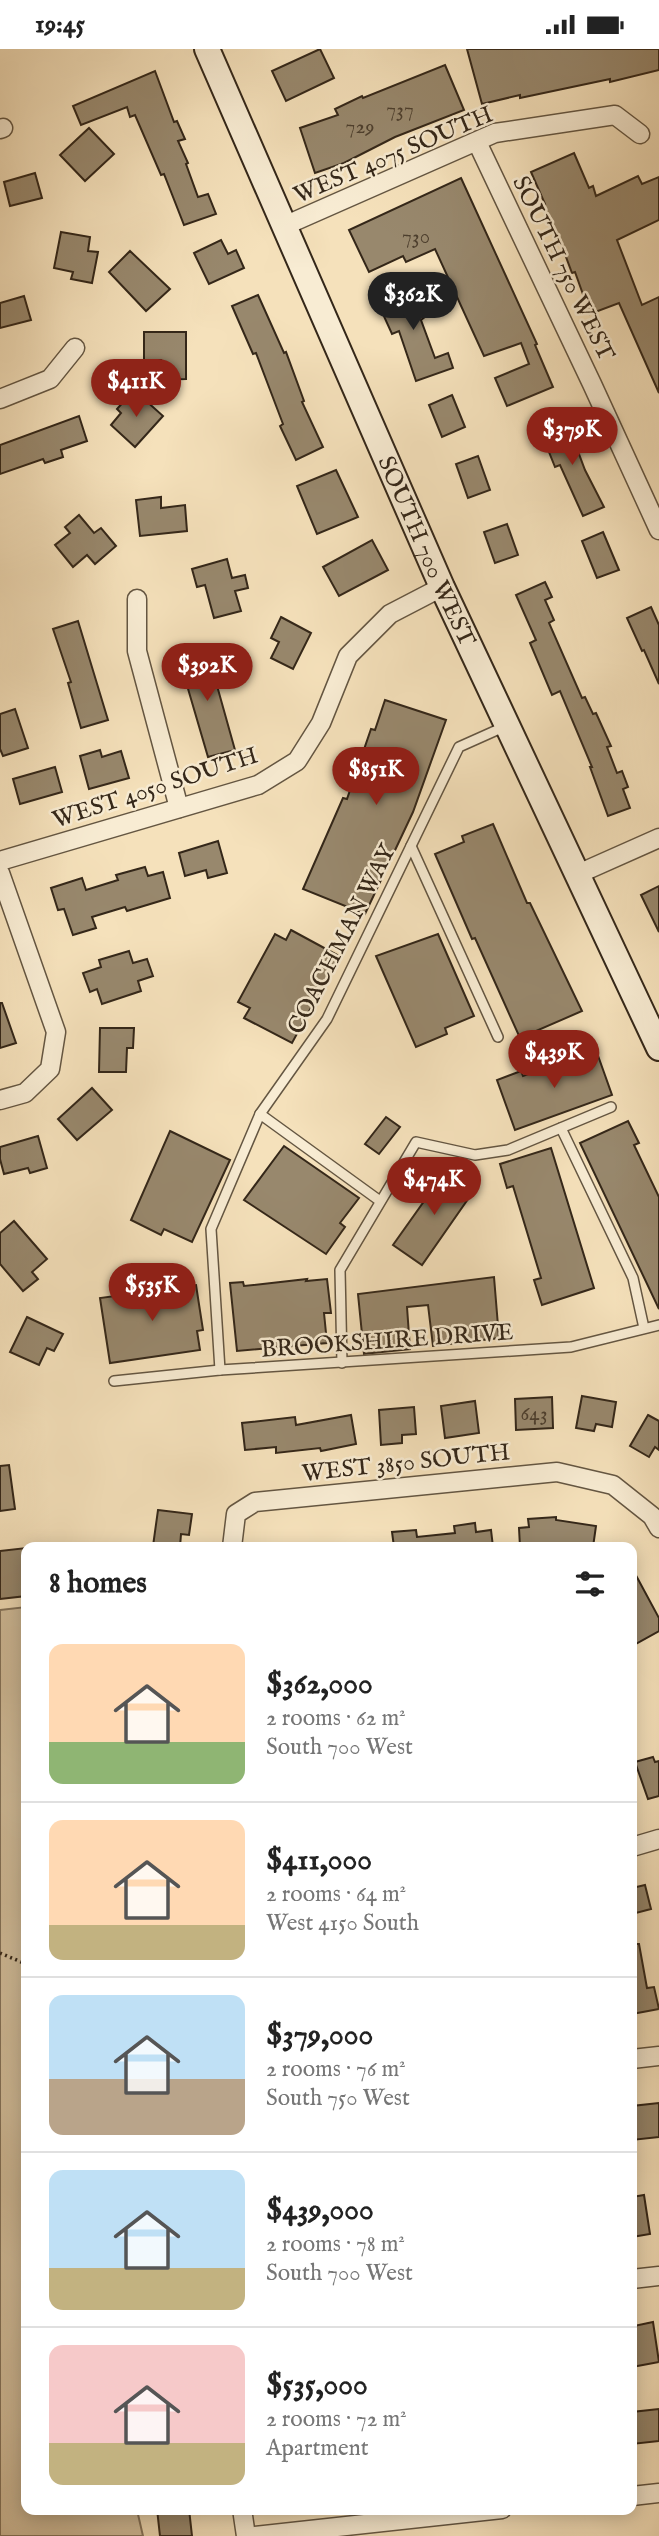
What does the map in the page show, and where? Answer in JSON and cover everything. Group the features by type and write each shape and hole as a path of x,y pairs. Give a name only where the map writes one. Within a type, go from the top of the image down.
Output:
{"street":[{"name":"SOUTH 700 WEST","path":"213,51 285,226 442,587 659,1048"},
{"name":"WEST 4075 SOUTH","path":"285,226 495,133 615,115 639,134"},
{"name":"SOUTH 750 WEST","path":"477,142 659,530"},
{"path":"0,399 50,379 75,348"},
{"name":"WEST 4050 SOUTH","path":"0,861 258,785 296,761 321,723 348,656 390,614 442,587"},
{"path":"137,599 137,651 178,809"},
{"path":"578,874 659,838"},
{"path":"0,873 56,1032 50,1069 25,1093 0,1100"},
{"name":"WEST 3850 SOUTH","path":"232,1542 236,1514 255,1502 557,1472 613,1485 652,1516 659,1528"},
{"path":"637,1846 659,1839"},
{"path":"637,2058 659,2056"},
{"path":"637,2278 659,2276"},
{"path":"637,2495 659,2493"},
{"path":"243,2515 246,2536"},
{"path":"255,2536 447,2515"}],"lane":[{"name":"COACHMAN WAY","path":"220,1370 211,1229 260,1114 327,1019 459,747 508,725"},
{"path":"411,846 498,1037"},
{"path":"342,1363 340,1270 416,1142 475,1155 508,1150 611,1107"},
{"path":"260,1114 380,1201"},
{"path":"561,1128 633,1278 644,1328"},
{"name":"BROOKSHIRE DRIVE","path":"114,1381 220,1370 570,1347 659,1325"}],"path":[{"path":"0,1953 21,1962"}],"shaded area":[{"path":"21,1608 21,2515 138,2515 143,2536 0,2536 0,1610"}],"building":[{"path":"320,49 334,78 286,101 272,71"},
{"path":"467,49 659,49 659,70 610,82 610,79 482,104"},
{"path":"445,65 464,110 315,173 300,128 338,115 335,109 362,96 363,98"},
{"path":"155,71 174,122 177,121 185,139 178,141 198,197 208,194 216,214 184,225 164,174 161,175 135,115 130,117 127,107 81,125 73,106"},
{"path":"89,128 114,154 85,181 60,155"},
{"path":"574,153 589,188 593,186 596,196 638,176 642,184 659,177 659,220 617,240 642,305 659,297 659,393 619,303 590,314 575,272 572,273 557,233 554,234 531,172"},
{"path":"35,173 42,198 10,206 4,182"},
{"path":"461,178 537,344 535,345 553,387 507,406 495,378 529,364 521,343 484,356 435,249 406,262 403,256 369,272 349,230"},
{"path":"61,232 90,237 88,251 98,252 92,283 71,279 73,272 54,268"},
{"path":"221,240 228,254 236,250 244,268 209,284 194,253"},
{"path":"130,251 170,289 146,311 109,272"},
{"path":"411,282 425,317 421,320 435,358 448,353 453,368 416,381 399,331 392,334 382,312 387,309 381,296"},
{"path":"258,295 284,353 286,352 304,401 302,402 323,447 296,460 280,426 283,424 256,353 253,354 232,306"},
{"path":"24,296 31,320 0,328 0,303"},
{"path":"144,332 186,332 186,379 155,380 155,365 160,360 144,360"},
{"path":"134,390 163,416 135,447 111,425 121,413 117,409"},
{"path":"452,395 465,427 442,437 429,405"},
{"path":"79,416 87,441 61,450 63,457 45,463 43,459 0,474 0,445"},
{"path":"567,422 585,470 604,507 583,516 560,465 555,467 541,432"},
{"path":"478,456 490,490 468,498 456,464"},
{"path":"336,470 358,517 317,534 297,486"},
{"path":"161,497 161,508 185,505 187,531 140,536 136,500"},
{"path":"79,515 94,533 101,528 116,546 95,564 87,555 73,567 55,545 70,533 65,527"},
{"path":"507,524 518,555 495,563 484,532"},
{"path":"603,532 619,570 597,578 582,541"},
{"path":"372,540 388,570 339,596 323,567"},
{"path":"227,559 232,578 245,575 248,588 235,591 241,611 214,618 205,585 197,587 192,569"},
{"path":"545,582 552,597 545,600 554,620 549,623 582,698 585,697 593,714 596,713 611,746 607,747 617,773 622,771 628,787 623,789 630,808 608,816 592,767 560,691 552,695 530,643 536,640 516,595"},
{"path":"651,607 659,625 659,684 627,618"},
{"path":"281,617 311,633 293,669 271,658 279,642 271,638"},
{"path":"78,621 108,720 81,728 68,683 71,682 53,629"},
{"path":"207,650 235,750 208,757 179,658"},
{"path":"385,700 446,720 413,812 365,914 303,889 343,798 347,799 371,729 375,730"},
{"path":"15,709 28,748 3,756 0,749 0,714"},
{"path":"100,750 102,757 121,751 129,778 89,789 80,756"},
{"path":"55,767 62,792 20,804 13,779"},
{"path":"493,824 527,903 530,903 582,1011 520,1038 435,854 464,842 462,836"},
{"path":"218,841 227,873 208,878 206,870 185,876 179,853"},
{"path":"145,867 148,876 163,872 170,898 127,911 125,907 92,917 96,928 73,935 64,909 58,910 51,888 82,878 86,890 118,880 116,875"},
{"path":"659,886 659,932 641,895"},
{"path":"291,930 339,956 292,1043 244,1018 250,1008 238,1002 275,934 286,940"},
{"path":"438,934 474,1016 445,1028 447,1034 416,1047 376,956"},
{"path":"129,951 133,963 147,959 153,976 138,981 141,991 102,1004 97,989 90,992 83,973 101,967 99,960"},
{"path":"0,1003 16,1043 0,1048"},
{"path":"100,1028 134,1028 133,1048 127,1048 126,1072 99,1072"},
{"path":"596,1050 612,1095 515,1130 497,1080 521,1071 523,1076"},
{"path":"92,1088 112,1110 77,1140 58,1119"},
{"path":"386,1117 400,1127 379,1154 365,1144"},
{"path":"628,1121 639,1143 634,1145 659,1197 659,1309 580,1143"},
{"path":"170,1131 230,1160 192,1242 164,1229 161,1235 131,1220"},
{"path":"38,1136 47,1168 30,1173 28,1168 4,1174 0,1147"},
{"path":"284,1146 359,1198 340,1223 345,1227 326,1254 244,1200"},
{"path":"551,1148 594,1288 542,1305 534,1280 541,1278 513,1186 507,1188 500,1164"},
{"path":"447,1169 475,1189 422,1265 393,1245"},
{"path":"14,1221 47,1259 32,1272 38,1279 23,1291 0,1264 0,1233"},
{"path":"494,1277 499,1338 433,1346 428,1305 407,1307 410,1349 364,1354 358,1294"},
{"path":"307,1279 306,1281 327,1279 331,1313 324,1313 327,1343 237,1351 230,1283 243,1282 244,1286"},
{"path":"196,1285 203,1330 197,1331 200,1350 110,1363 100,1298"},
{"path":"27,1317 63,1334 54,1351 47,1348 39,1365 10,1352"},
{"path":"582,1396 616,1402 612,1427 596,1424 594,1431 576,1428"},
{"path":"552,1397 553,1428 516,1430 515,1399"},
{"path":"475,1401 479,1433 445,1438 441,1406"},
{"path":"414,1407 416,1434 402,1435 402,1443 381,1445 379,1410"},
{"path":"351,1415 356,1444 321,1451 320,1448 276,1453 276,1447 245,1450 242,1423 295,1417 296,1425"},
{"path":"648,1415 659,1421 659,1450 655,1447 649,1457 630,1446"},
{"path":"9,1465 15,1509 0,1511 0,1466"},
{"path":"158,1510 192,1514 189,1535 181,1534 180,1542 154,1542"},
{"path":"556,1517 556,1520 596,1526 594,1542 520,1542 519,1528 529,1527 528,1519"},
{"path":"475,1523 476,1532 491,1530 492,1542 393,1542 392,1532 416,1530 417,1537 455,1533 454,1526"},
{"path":"21,1549 21,1597 0,1599 0,1551"},
{"path":"637,1577 659,1618 659,1631 637,1643"},
{"path":"653,1757 655,1762 659,1761 659,1796 648,1799 637,1761"},
{"path":"645,1885 651,1909 637,1913 637,1887"},
{"path":"637,1944 647,1988 654,1987 659,2009 637,2013"},
{"path":"659,2103 659,2137 637,2139 637,2105"},
{"path":"644,2195 650,2234 637,2236 637,2196"},
{"path":"653,2322 659,2362 637,2366 637,2325"},
{"path":"659,2409 659,2441 637,2443 637,2411"},
{"path":"158,2515 190,2515 192,2536 160,2536"}]}
